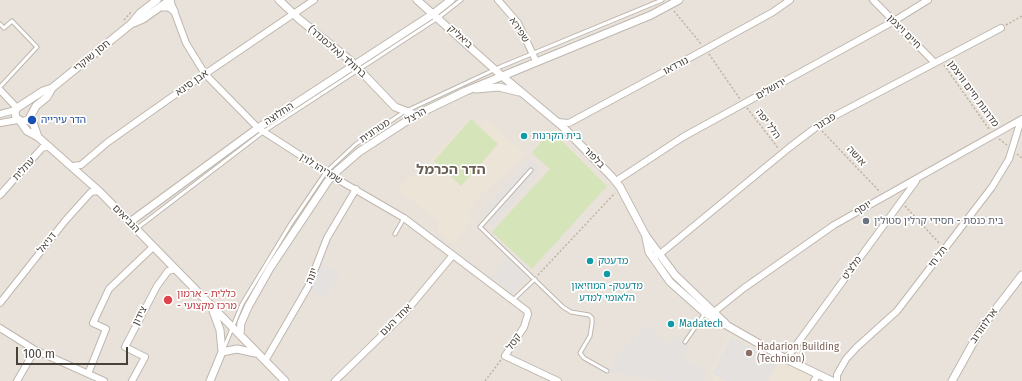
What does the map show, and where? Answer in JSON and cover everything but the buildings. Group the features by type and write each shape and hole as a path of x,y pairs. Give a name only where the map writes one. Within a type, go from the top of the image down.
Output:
{"street":[{"name":"חסן שוקרי","path":"18,107 43,91 52,88 131,24 140,13 157,0"},
{"name":"חסן שוקרי","path":"131,24 143,19 170,0"},
{"name":"שמריהו לוין","path":"170,0 186,43 205,74 261,130 329,174 404,218 513,300"},
{"name":"ברוולד (אלכסנדר)","path":"279,0 294,15 358,67 395,107 404,112 416,115"},
{"name":"אבן סינא","path":"73,166 81,165 108,142 244,46 294,15 314,0"},
{"name":"ביאליק","path":"417,0 502,76"},
{"name":"החלוצה","path":"130,222 261,130 436,16 451,0"},
{"name":"שפירא","path":"498,0 518,23 536,61"},
{"name":"הרצל","path":"240,335 241,323 248,307 270,268 329,174 359,152 416,115 466,91 536,61 651,15 679,0"},
{"name":"נורדאו","path":"558,122 569,123 706,50 773,12 790,0"},
{"name":"חיים ויצמן","path":"874,0 894,22 938,62"},
{"name":"ירושלים","path":"618,184 682,137 894,22 928,0"},
{"path":"161,7 169,7 174,11"},
{"name":"פבזנר","path":"660,254 818,126 1001,28"},
{"name":"בלפור","path":"502,76 558,122 618,184 646,236 676,275 726,324"},
{"name":"בלפור","path":"466,91 499,87 523,93"},
{"name":"חסן שוקרי","path":"31,115 47,97 52,88"},
{"path":"0,89 0,98"},
{"path":"0,89 18,107"},
{"path":"0,114 18,107 28,106 38,137"},
{"path":"18,107 15,116 19,121"},
{"path":"0,123 19,121 25,122 31,115"},
{"name":"יוסף","path":"714,312 744,288 834,225 1021,120"},
{"name":"תל חי","path":"837,381 838,375 846,359 857,346 897,311 992,187 1012,149 1021,120"},
{"name":"הנביאים","path":"19,121 27,131 38,137 49,146 99,191 285,381"},
{"name":"עתלית","path":"0,195 42,148 49,146"},
{"name":"מלצ'ט","path":"786,359 918,178"},
{"name":"יונה","path":"265,361 308,287 327,238 356,189"},
{"name":"דניאל","path":"0,302 65,221 91,192 99,191"},
{"name":"בלפור","path":"646,236 649,252 670,282 705,313 726,324 762,349 832,381"},
{"path":"88,374 106,329 93,323 109,289 153,247"},
{"path":"649,252 656,255 660,254"},
{"name":"אחד העם","path":"335,381 403,315 453,255"},
{"name":"צידון","path":"132,381 145,357 125,347 157,286 168,271 175,269"},
{"name":"ארלוזורוב","path":"952,381 982,327 1022,275"},
{"name":"קסל","path":"513,300 527,311 528,314 522,330 505,356 558,381"},
{"name":"הנביאים","path":"210,305 220,330 222,352"},
{"path":"0,328 34,350 104,381"},
{"path":"210,381 222,352 230,349 239,349 258,354"},
{"path":"18,381 34,350"},
{"path":"814,381 818,374"}],"lane":[{"path":"436,16 461,0"},
{"name":"מטרונית","path":"222,352 242,304 265,265 329,174 356,144 404,112 533,53 662,0"},
{"path":"0,24 4,28 12,21 37,47 0,89"},
{"path":"395,107 396,117"},
{"path":"136,229 261,130"},
{"path":"531,170 480,227 563,307 571,312 589,315 592,318 590,336 580,353 584,358 607,371"},
{"path":"395,234 404,218"},
{"path":"513,300 535,279"},
{"path":"685,342 705,313"}],"path":[{"path":"1001,28 1022,16"},
{"name":"מדרגות חיים וויצמן","path":"938,62 994,136 1012,149"},
{"name":"הלל יפה","path":"744,103 782,154"},
{"name":"אושה","path":"818,126 884,196"},
{"path":"535,279 618,184"},
{"path":"901,201 944,248"},
{"path":"485,381 505,356"}],"shaded area":[{"path":"0,0 1022,0 1022,381 0,381"},
{"path":"469,117 479,126 487,118 526,154 477,199 466,213 473,218 454,245 437,232 438,221 398,190 409,176 416,176"},
{"path":"530,159 541,170 492,226 480,215"},
{"path":"508,256 529,275 512,294 493,276"},
{"path":"322,263 340,273 324,298 310,290"},
{"path":"646,323 666,345 675,335 689,344 683,359 706,373 704,381 668,381 607,371"},
{"name":"Hadarion Building (Technion)","path":"734,329 817,375 813,381 713,381 710,371 729,335"},
{"name":"Hadarion Building (Technion)","path":"731,336 779,361 768,381 726,381 712,373"}],"green space":[{"path":"471,119 498,144 461,186 434,161"},
{"path":"551,130 607,186 532,269 492,232 550,169 532,153"}],"place":[{"name":"הדר עירייה","path":"32,120"},
{"name":"בית הקרנות","path":"524,136"},
{"name":"בית כנסת - חסידי קרלין סטולין","path":"866,221"},
{"name":"מדעטק","path":"590,261"},
{"name":"מדעטק- המוזיאון הלאומי למדע","path":"607,274"},
{"name":"כללית - ארמון - מרכז מקצועי","path":"168,300"},
{"name":"Madatech","path":"671,324"},
{"name":"Hadarion Building (Technion)","path":"749,353"}],"district":[{"name":"הדר הכרמל","path":"451,170"}]}
